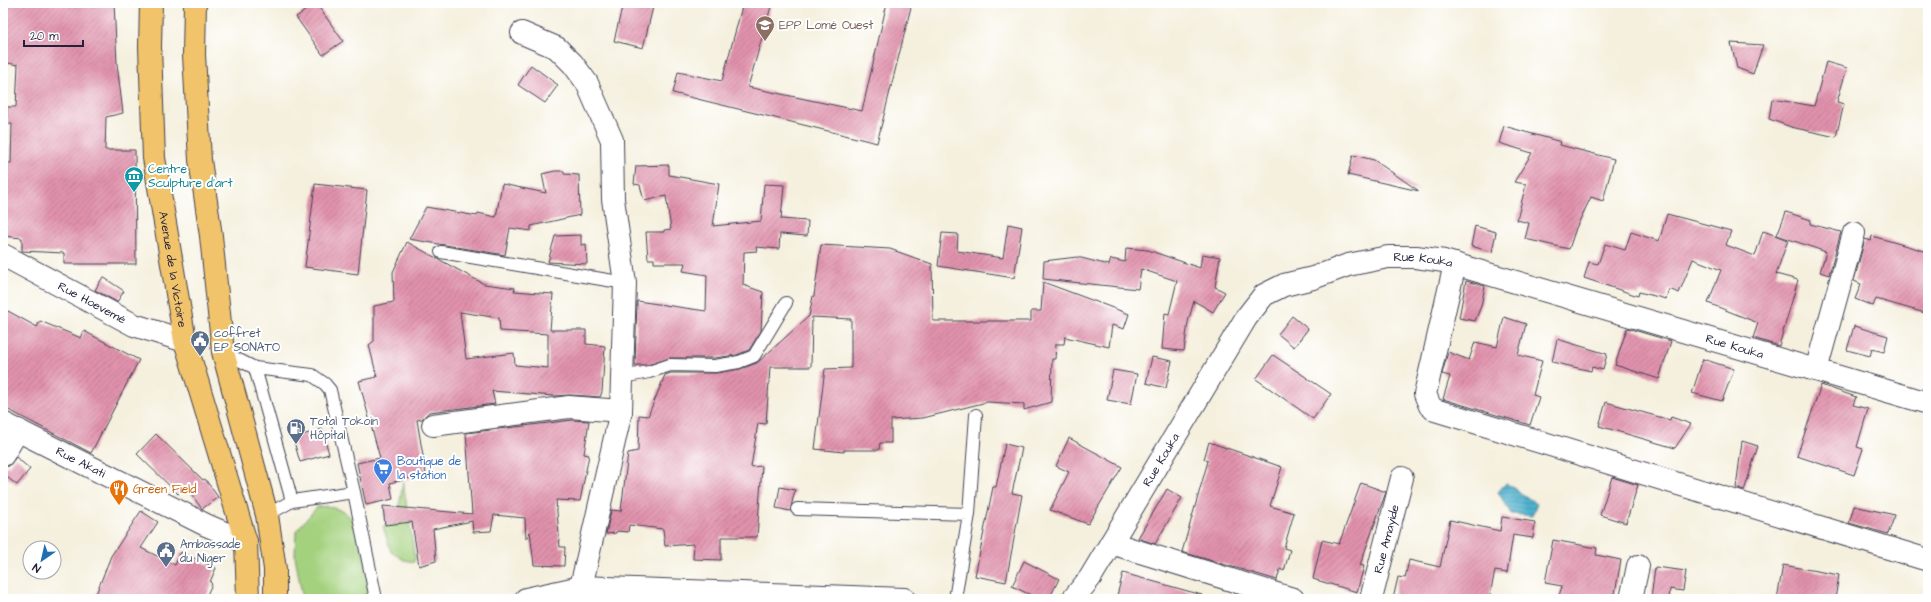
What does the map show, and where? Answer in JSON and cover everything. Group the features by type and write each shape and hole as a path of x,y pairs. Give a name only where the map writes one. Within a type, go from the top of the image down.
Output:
{"highway":[{"name":"Avenue de la Victoire","path":"151,3 150,47 154,158 185,341 246,542 248,599"},
{"path":"194,3 194,55 200,160 211,236 223,352 267,515 275,569 275,599"}],"street":[{"path":"522,33 557,48 573,64 587,83 612,140 611,175 613,199 625,283 621,411 581,587"},
{"path":"1816,370 1854,233"},
{"name":"Rue Hoevemé","path":"3,255 134,325 185,341"},
{"name":"Rue Kouka","path":"1073,599 1090,578 1246,318 1264,296 1284,285 1313,278 1348,265 1388,257 1416,257 1455,264 1928,403"},
{"path":"1455,264 1425,394 1430,406 1435,410 1928,560"},
{"path":"433,425 568,407 621,411"},
{"path":"3,455 10,427"},
{"name":"Rue Akati","path":"10,427 206,525 246,542"},
{"name":"Rue Amayide","path":"1371,599 1402,478"},
{"path":"1111,543 1293,599"},
{"path":"1631,599 1638,566"},
{"path":"526,599 581,587 631,594 904,599"}],"lane":[{"path":"441,252 625,283"},
{"path":"622,377 649,372 670,365 715,366 739,362 754,356 786,303"},
{"path":"223,352 255,368 312,375 325,384 330,390 354,492 376,599"},
{"path":"255,368 292,501"},
{"path":"954,599 969,514 976,415"},
{"path":"267,515 292,501 354,492"},
{"path":"797,509 969,514"}],"green space":[{"path":"403,482 415,559 414,562 404,560 391,552 383,526 401,524 399,507"},
{"path":"327,506 343,511 355,521 369,577 368,590 362,599 304,599 302,595 295,556 296,531 317,507"}],"water":[{"path":"1506,483 1537,504 1532,516 1511,514 1498,492"}],"building":[{"path":"3,3 114,3 117,64 123,113 106,117 105,150 135,150 136,264 64,264 64,253 22,251 22,238 3,236 3,163 11,163 12,124 7,124 7,107 16,107 18,65 3,62"},
{"path":"316,3 343,41 323,55 296,17"},
{"path":"623,3 654,3 643,48 614,41"},
{"path":"743,3 772,3 748,87 862,111 887,3 912,3 877,143 673,93 678,72 722,81"},
{"path":"1731,43 1763,45 1753,74 1737,68"},
{"path":"1826,62 1847,68 1837,102 1844,104 1836,137 1791,127 1769,119 1772,99 1814,106"},
{"path":"531,65 558,85 545,103 518,85"},
{"path":"1504,126 1561,142 1560,145 1614,159 1603,201 1591,197 1576,228 1569,249 1525,239 1529,223 1517,220 1526,184 1514,182 1532,153 1499,143"},
{"path":"1353,155 1374,160 1419,191 1348,175"},
{"path":"669,165 669,175 719,184 713,226 761,221 764,184 784,185 781,219 808,221 807,236 780,234 779,249 756,247 757,251 744,252 743,285 763,292 761,331 749,350 737,355 714,358 670,358 647,365 635,365 637,301 706,311 707,275 683,271 685,263 654,263 654,259 648,259 646,232 664,232 664,230 671,229 666,196 644,201 640,185 634,184 636,166"},
{"path":"555,171 564,171 564,174 579,175 580,215 531,226 531,231 510,228 505,255 409,239 426,207 477,216 478,213 496,217 502,184 546,193 542,174"},
{"path":"315,184 367,190 358,274 305,267"},
{"path":"1786,212 1811,220 1810,224 1841,232 1829,275 1820,272 1826,252 1777,235"},
{"path":"1667,214 1731,231 1726,245 1755,256 1763,231 1788,240 1776,274 1798,280 1779,346 1753,338 1758,323 1708,303 1721,270 1693,259 1679,293 1669,289 1666,299 1639,292 1638,296 1584,278 1589,262 1598,264 1605,244 1625,250 1631,232 1659,241"},
{"path":"1008,224 1022,227 1014,278 938,266 942,233 958,234 957,251 1003,258"},
{"path":"1475,226 1496,232 1492,252 1471,246"},
{"path":"581,235 581,245 586,244 587,264 548,262 555,236"},
{"path":"1872,236 1928,252 1928,302 1925,313 1876,299 1873,306 1855,299 1861,284 1854,281 1865,239 1871,241"},
{"path":"407,242 484,284 515,288 514,291 553,294 550,330 586,330 586,344 605,346 602,392 600,397 570,395 554,396 492,391 495,404 429,412 422,419 417,420 426,474 390,483 393,499 366,505 357,463 380,458 359,381 377,377 369,345 374,341 374,306 394,302 393,272","holes":["460,312 499,318 500,331 548,334 548,368 515,365 514,353 466,359"]},
{"path":"821,245 890,249 932,264 933,321 1031,321 1031,311 1041,311 1043,282 1129,314 1124,329 1112,325 1109,347 1065,337 1064,344 1056,344 1055,359 1052,359 1051,402 1024,410 1024,404 987,402 923,418 891,420 891,443 880,443 879,450 844,450 844,452 815,449 825,369 851,368 851,319 812,317 811,367 770,367 766,424 758,423 751,467 762,466 757,537 721,537 721,560 693,559 694,544 665,546 663,529 629,525 628,532 617,531 616,533 606,534 611,510 621,511 628,453 638,451 639,415 648,416 665,375 671,373 716,373 740,369 757,363 809,316 814,296"},
{"path":"1126,248 1148,250 1200,268 1202,254 1220,257 1215,287 1225,292 1213,312 1194,301 1188,322 1184,351 1162,349 1165,313 1169,314 1177,281 1141,269 1138,289 1043,279 1044,261 1077,257 1109,265 1111,259 1125,262"},
{"path":"103,277 124,291 117,302 95,290"},
{"path":"1466,281 1485,286 1481,306 1475,321 1459,318"},
{"path":"8,311 37,327 40,321 81,338 84,331 139,360 91,453 3,407 3,319"},
{"path":"1292,316 1308,329 1294,347 1278,334"},
{"path":"1504,317 1526,324 1518,355 1542,361 1533,395 1539,397 1530,425 1443,399 1450,376 1442,374 1448,352 1469,360 1475,342 1497,347"},
{"path":"1854,326 1888,336 1884,352 1872,349 1870,356 1847,350"},
{"path":"1627,328 1671,341 1659,379 1615,365"},
{"path":"1557,339 1607,354 1603,370 1592,367 1591,371 1552,362"},
{"path":"1273,355 1331,394 1313,419 1256,379"},
{"path":"1152,357 1172,361 1166,388 1146,383"},
{"path":"1703,359 1734,369 1722,401 1692,393"},
{"path":"1113,370 1137,374 1131,404 1107,400"},
{"path":"1821,385 1856,397 1853,405 1868,409 1857,447 1863,449 1854,475 1797,456"},
{"path":"1606,402 1670,420 1671,417 1691,424 1675,448 1599,426"},
{"path":"573,420 589,421 584,454 589,455 580,501 556,500 560,547 565,547 564,566 534,565 530,532 526,539 525,518 494,515 491,531 473,532 472,521 433,529 436,561 419,566 412,522 385,525 383,506 472,514 466,433"},
{"path":"322,429 329,454 300,462 293,438"},
{"path":"156,434 203,480 205,479 218,497 202,509 186,487 178,494 137,454"},
{"path":"1069,438 1122,467 1088,524 1050,510 1069,472 1056,466"},
{"path":"1742,441 1758,446 1744,491 1736,488"},
{"path":"1209,442 1282,467 1270,506 1294,513 1284,548 1290,550 1284,571 1280,569 1277,580 1182,552 1208,461 1204,459"},
{"path":"1005,444 1022,448 1012,493 1022,495 1006,582 975,576 993,487 996,487"},
{"path":"16,457 30,469 17,485 3,474 3,467 9,466"},
{"path":"1612,477 1638,485 1626,523 1600,515"},
{"path":"1361,483 1386,492 1360,565 1364,566 1357,592 1313,579 1322,540 1339,544"},
{"path":"780,487 795,490 790,511 776,508"},
{"path":"1167,489 1182,498 1155,544 1138,538"},
{"path":"1854,506 1895,515 1888,534 1849,523"},
{"path":"141,511 158,522 141,548 175,565 181,552 216,568 210,582 212,584 205,599 103,599 96,594 111,556"},
{"path":"1502,517 1535,522 1533,538 1513,535 1507,573 1495,571 1489,599 1393,599 1398,577 1405,578 1409,560 1440,567 1450,520 1500,531"},
{"path":"1553,540 1597,548 1596,555 1621,560 1614,599 1558,599 1562,586 1545,583"},
{"path":"1024,561 1059,579 1049,599 1039,599 1012,586"},
{"path":"1783,565 1839,575 1835,599 1777,599"},
{"path":"1655,567 1686,571 1683,591 1670,589 1669,599 1651,599"},
{"path":"1123,573 1202,595 1201,599 1116,599"}],"place":[{"name":"EPP Lomé Ouest","path":"765,42"},
{"name":"Centre Sculpture d'art","path":"134,193"},
{"name":"coffret EP SONATO","path":"200,357"},
{"name":"Total Tokoin Hôpital","path":"296,445"},
{"name":"Boutique de la station","path":"383,485"},
{"name":"Green Field","path":"119,506"},
{"name":"Ambassade du Niger","path":"166,568"}]}
